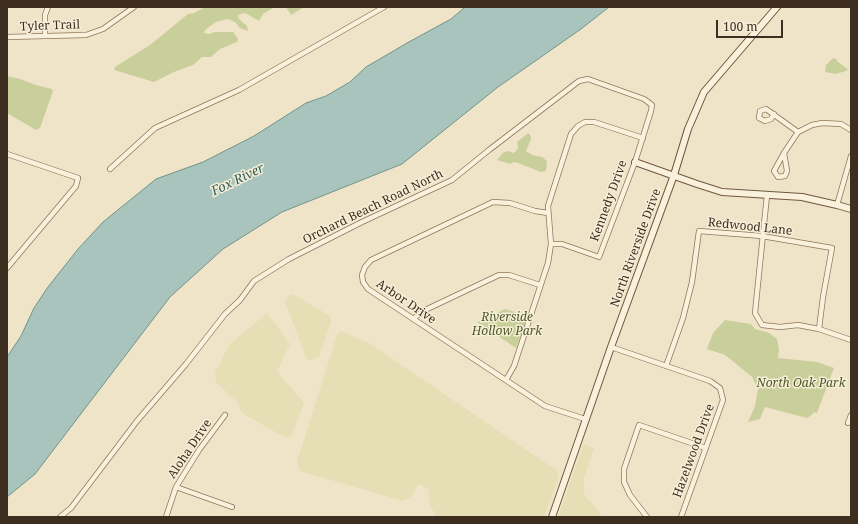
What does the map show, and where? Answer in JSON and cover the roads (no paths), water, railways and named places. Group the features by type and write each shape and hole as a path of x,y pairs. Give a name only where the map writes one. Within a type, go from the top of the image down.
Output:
{"street":[{"path":"45,36 45,16 48,7"},
{"name":"Tyler Trail","path":"7,37 86,35 103,29 134,7"},
{"path":"110,169 155,128 239,90 384,7"},
{"name":"North Riverside Drive","path":"552,517 611,347 674,176 688,129 704,92 777,7"},
{"name":"Orchard Beach Road North","path":"60,517 71,508 137,421 186,364 225,314 240,300 254,282 289,259 362,222 452,180 488,150 579,81 588,79 644,99 652,105"},
{"name":"Kennedy Drive","path":"551,244 562,244 599,257 635,162 652,105"},
{"path":"774,114 798,132"},
{"path":"506,380 514,366 548,263 551,244 548,206 571,134 578,126 585,122 594,122 642,138"},
{"path":"784,153 788,171 785,176 778,177 774,170 784,153 798,132 812,125 822,123 841,124 851,130"},
{"path":"7,154 78,178 76,186 7,268"},
{"path":"837,205 851,156"},
{"path":"635,162 722,192 802,197 851,209"},
{"path":"767,195 755,313 762,325 780,327 798,325 819,329 851,340"},
{"name":"Arbor Drive","path":"548,213 535,211 510,203 492,202 372,260 365,267 362,275 363,282 368,290 545,406 586,419"},
{"name":"Redwood Lane","path":"666,366 683,318 692,282 699,231 762,236 832,248 819,329"},
{"path":"413,319 422,311 499,275 509,275 540,285"},
{"name":"Hazelwood Drive","path":"611,347 710,381 720,388 723,400 681,517"},
{"name":"Aloha Drive","path":"166,517 176,487 199,450 225,415"},
{"path":"848,423 851,415"},
{"path":"647,517 630,495 624,482 624,469 639,425 706,448"},
{"path":"176,487 232,507"}],"water":[{"name":"Fox River","path":"465,7 609,7 581,29 498,87 402,164 282,212 223,249 170,297 35,474 7,497 7,357 21,336 34,308 48,287 78,249 103,222 156,179 203,162 254,136 306,103 326,96 350,82 366,67 451,19"}],"park label":[{"name":"Riverside Hollow Park","path":"507,325"},
{"name":"North Oak Park","path":"801,384"}]}
